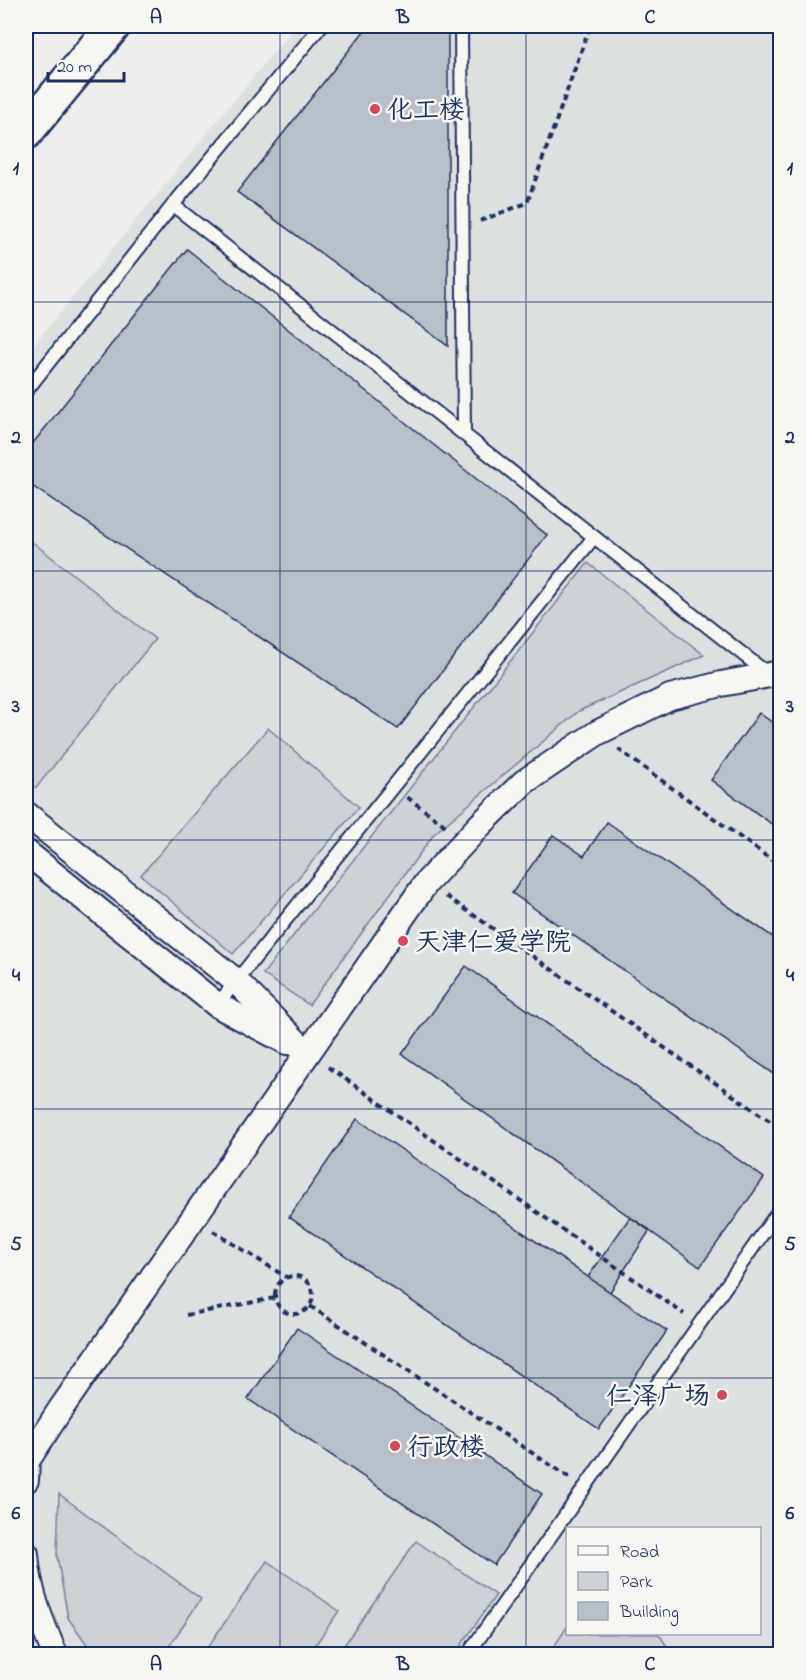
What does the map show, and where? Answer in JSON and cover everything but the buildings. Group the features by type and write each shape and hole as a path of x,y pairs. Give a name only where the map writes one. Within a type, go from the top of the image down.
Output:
{"highway":[{"path":"26,132 113,26"}],"street":[{"path":"26,1468 60,1410 426,883 465,841 524,782 597,733 670,697 775,674"},
{"path":"26,814 237,982 308,1053"},
{"path":"26,852 217,1005 308,1053"},
{"path":"26,1554 27,1571 40,1620 55,1654"}],"lane":[{"path":"26,391 173,205 321,26"},
{"path":"461,26 464,434"},
{"path":"173,205 594,537 775,674"},
{"path":"217,1005 594,537"},
{"path":"468,1654 780,1209"}],"path":[{"path":"463,228 527,203 590,26"},
{"path":"597,733 780,866"},
{"path":"393,786 465,841"},
{"path":"426,883 780,1128"},
{"path":"308,1053 699,1325"},
{"path":"193,1218 286,1277"},
{"path":"298,1276 309,1282 313,1294 310,1306 294,1314 287,1313 277,1304 275,1298 277,1285 286,1277 298,1276"},
{"path":"186,1315 275,1298"},
{"path":"310,1306 585,1488"}],"shaded area":[{"name":"天津仁爱学院","path":"295,26 780,26 780,1654 26,1654 26,354"}],"green space":[{"path":"26,537 155,639 36,788 26,780"},
{"path":"588,563 704,655 579,711 434,834 309,1005 263,974"},
{"path":"268,728 359,807 233,954 141,875"},
{"path":"59,1494 201,1599 164,1654 94,1654 68,1618 57,1556"},
{"path":"416,1541 496,1595 455,1654 338,1654"},
{"path":"267,1561 339,1611 309,1654 203,1654"},
{"path":"566,1628 566,1635 660,1635 672,1654 549,1654"}],"place":[{"name":"化工楼","path":"375,109"},
{"name":"天津仁爱学院","path":"403,941"},
{"name":"仁泽广场","path":"722,1395"},
{"name":"行政楼","path":"395,1446"}]}
